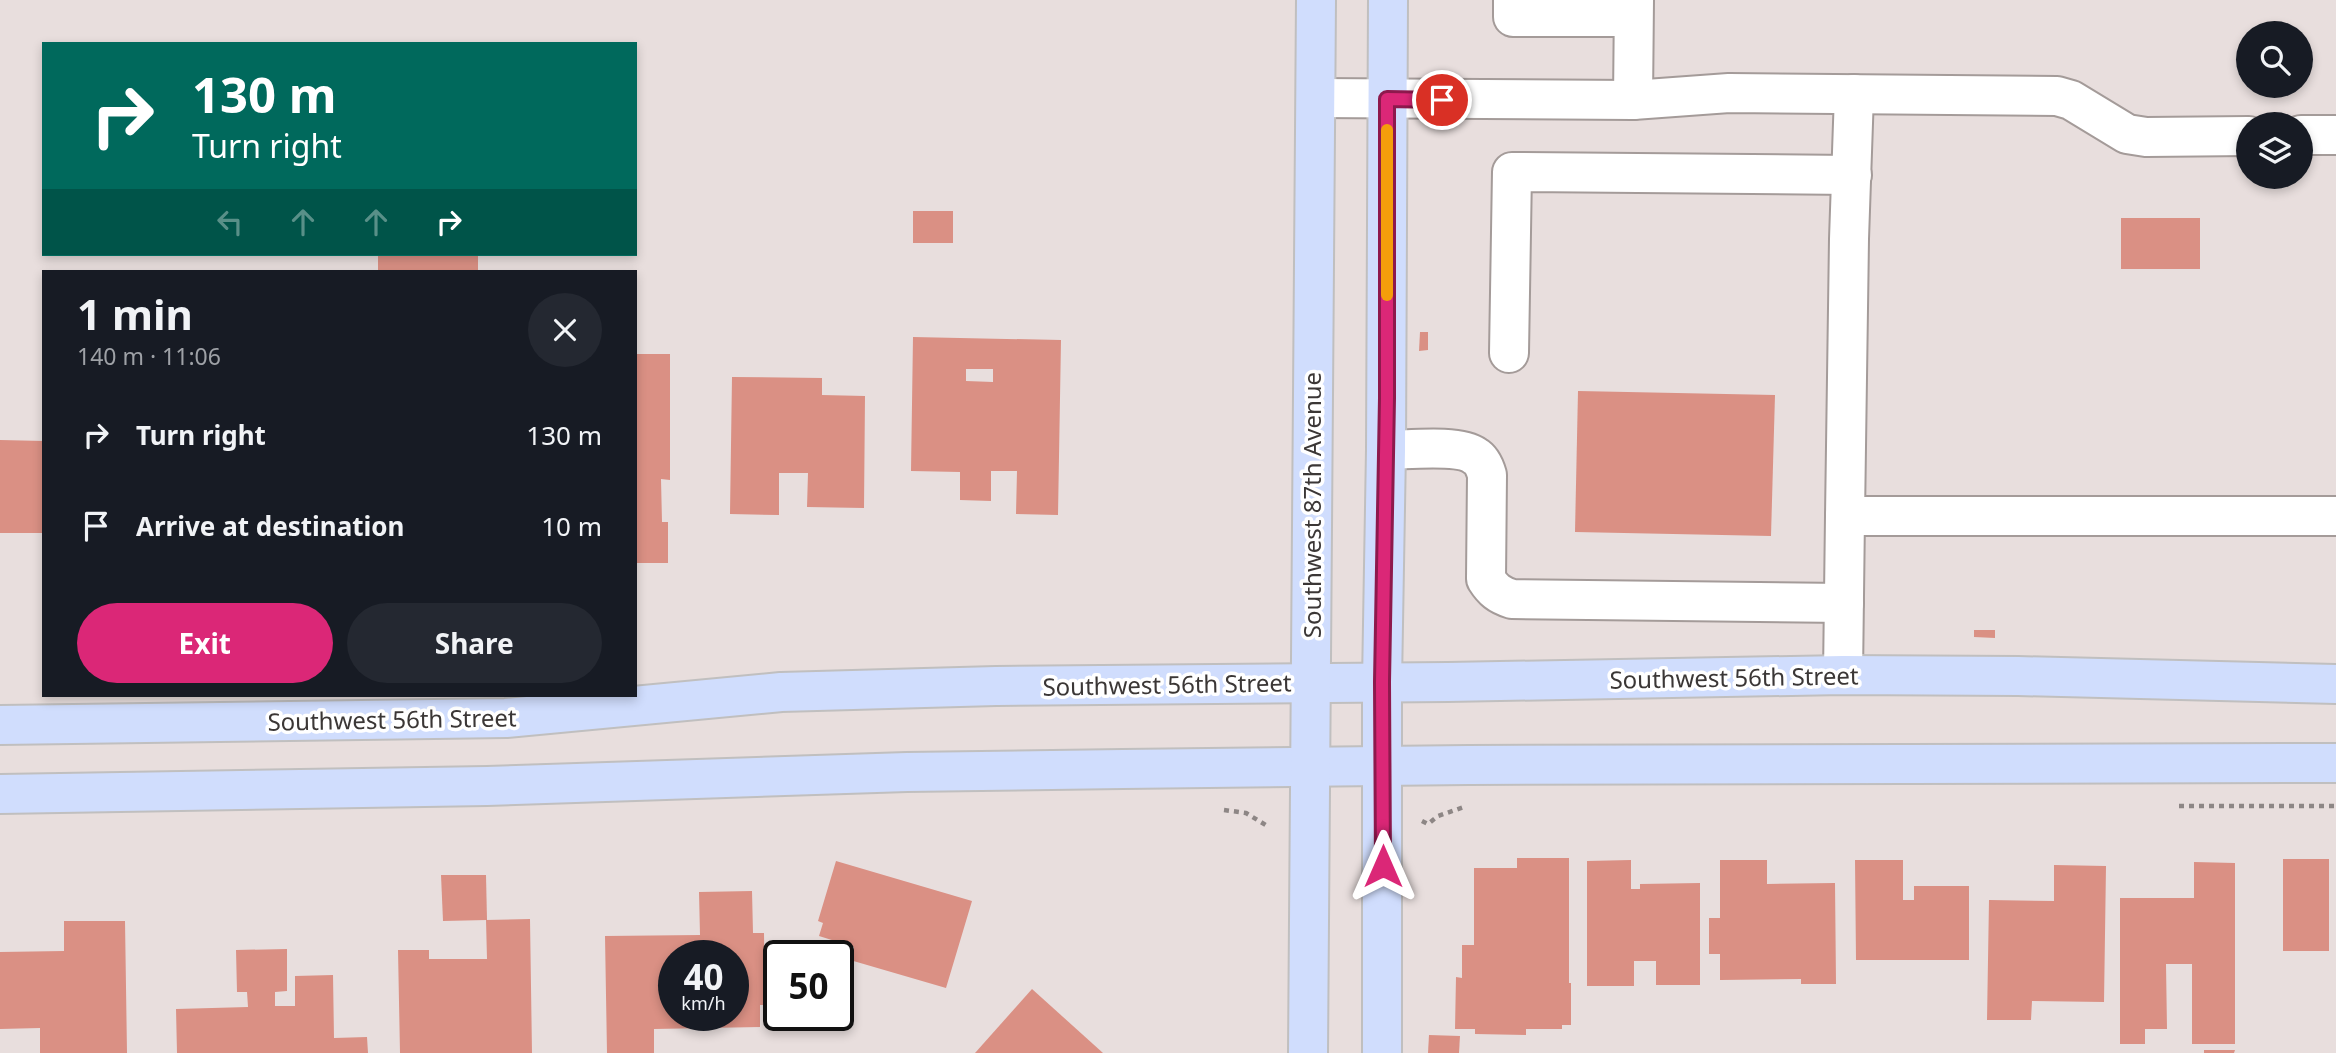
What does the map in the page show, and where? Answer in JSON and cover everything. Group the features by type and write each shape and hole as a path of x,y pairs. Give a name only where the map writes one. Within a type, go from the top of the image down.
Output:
{"main road":[{"name":"Southwest 87th Avenue","path":"1308,1053 1316,0"},
{"path":"1382,1053 1382,682 1388,0"},
{"name":"Southwest 56th Street","path":"0,725 506,718 781,692 996,686 1843,675 2018,676 2336,684"},
{"path":"0,794 487,786 920,772 1468,765 2336,763"}],"lane":[{"path":"1513,0 1513,17 1634,9 1633,100"},
{"path":"1316,98 1633,100 1729,93 2057,96 2080,105 2127,134 2146,137 2236,136"},
{"path":"1843,675 1854,94"},
{"path":"2313,135 2336,135"},
{"path":"1508,353 1512,172 1852,175"},
{"path":"1386,450 1459,450 1475,455 1480,461 1487,475 1486,579 1495,592 1502,596 1511,599 1844,603"},
{"path":"1845,516 2336,516"}],"path":[{"path":"1419,819 1428,824 1450,810 1474,807"},
{"path":"1221,810 1246,813 1268,828 1276,821"}],"building":[{"path":"913,211 953,211 953,243 913,243"},
{"path":"2121,218 2200,218 2200,269 2121,269"},
{"path":"378,256 478,256 478,270 378,270"},
{"path":"1420,332 1428,332 1428,350 1419,351"},
{"path":"913,337 1061,340 1058,515 1016,514 1017,471 991,471 991,501 960,500 960,472 911,471","holes":["966,369 993,369 993,382 966,381"]},
{"path":"637,354 670,354 670,480 661,479 662,522 668,522 668,563 637,563"},
{"path":"732,377 822,378 822,395 865,396 864,508 807,507 808,473 779,473 779,515 730,514"},
{"path":"1578,391 1775,395 1771,536 1575,532"},
{"path":"0,440 42,441 42,533 0,533"},
{"path":"1974,630 1995,630 1995,638 1974,637"},
{"path":"1517,858 1569,858 1571,1025 1562,1025 1562,1029 1526,1029 1526,1035 1475,1034 1475,1029 1455,1029 1456,977 1462,978 1462,945 1474,945 1474,868 1517,868"},
{"path":"2283,859 2329,859 2329,951 2283,951"},
{"path":"1631,860 1631,889 1640,889 1640,884 1700,883 1700,985 1656,985 1656,961 1634,961 1634,986 1587,986 1587,861"},
{"path":"1720,860 1767,860 1767,884 1835,883 1836,984 1801,984 1801,979 1720,980 1720,954 1709,954 1709,918 1720,918"},
{"path":"1855,860 1903,860 1903,900 1914,900 1914,886 1969,886 1969,960 1856,960"},
{"path":"836,861 972,901 946,988 854,961 854,940 832,940 819,936 823,923 818,921"},
{"path":"2194,862 2235,863 2235,1044 2192,1044 2192,964 2166,964 2167,1029 2145,1029 2145,1044 2120,1044 2120,898 2194,898"},
{"path":"2054,865 2106,866 2104,1002 2032,1001 2031,1020 1987,1020 1989,900 2054,901"},
{"path":"441,875 486,875 487,920 443,921"},
{"path":"752,891 753,933 764,933 760,1027 749,1027 749,940 658,940 658,1029 654,1029 654,1053 607,1053 605,936 700,935 699,892"},
{"path":"530,919 532,1053 400,1053 398,950 429,950 429,959 487,959 486,920"},
{"path":"64,921 125,921 127,1053 40,1053 40,1028 0,1029 0,952 64,951"},
{"path":"287,949 287,991 275,992 275,1006 295,1006 295,976 333,975 334,1038 367,1037 368,1053 177,1053 176,1009 248,1007 247,992 237,992 236,950"},
{"path":"1032,989 1103,1053 975,1053"},
{"path":"1429,1035 1460,1036 1459,1053 1428,1053"},
{"path":"2204,1050 2235,1050 2234,1053 2204,1053"}],"slow traffic":[{"path":"1387,130 1387,295"}],"route":[{"path":"1383,866 1387,99 1442,100"}]}
